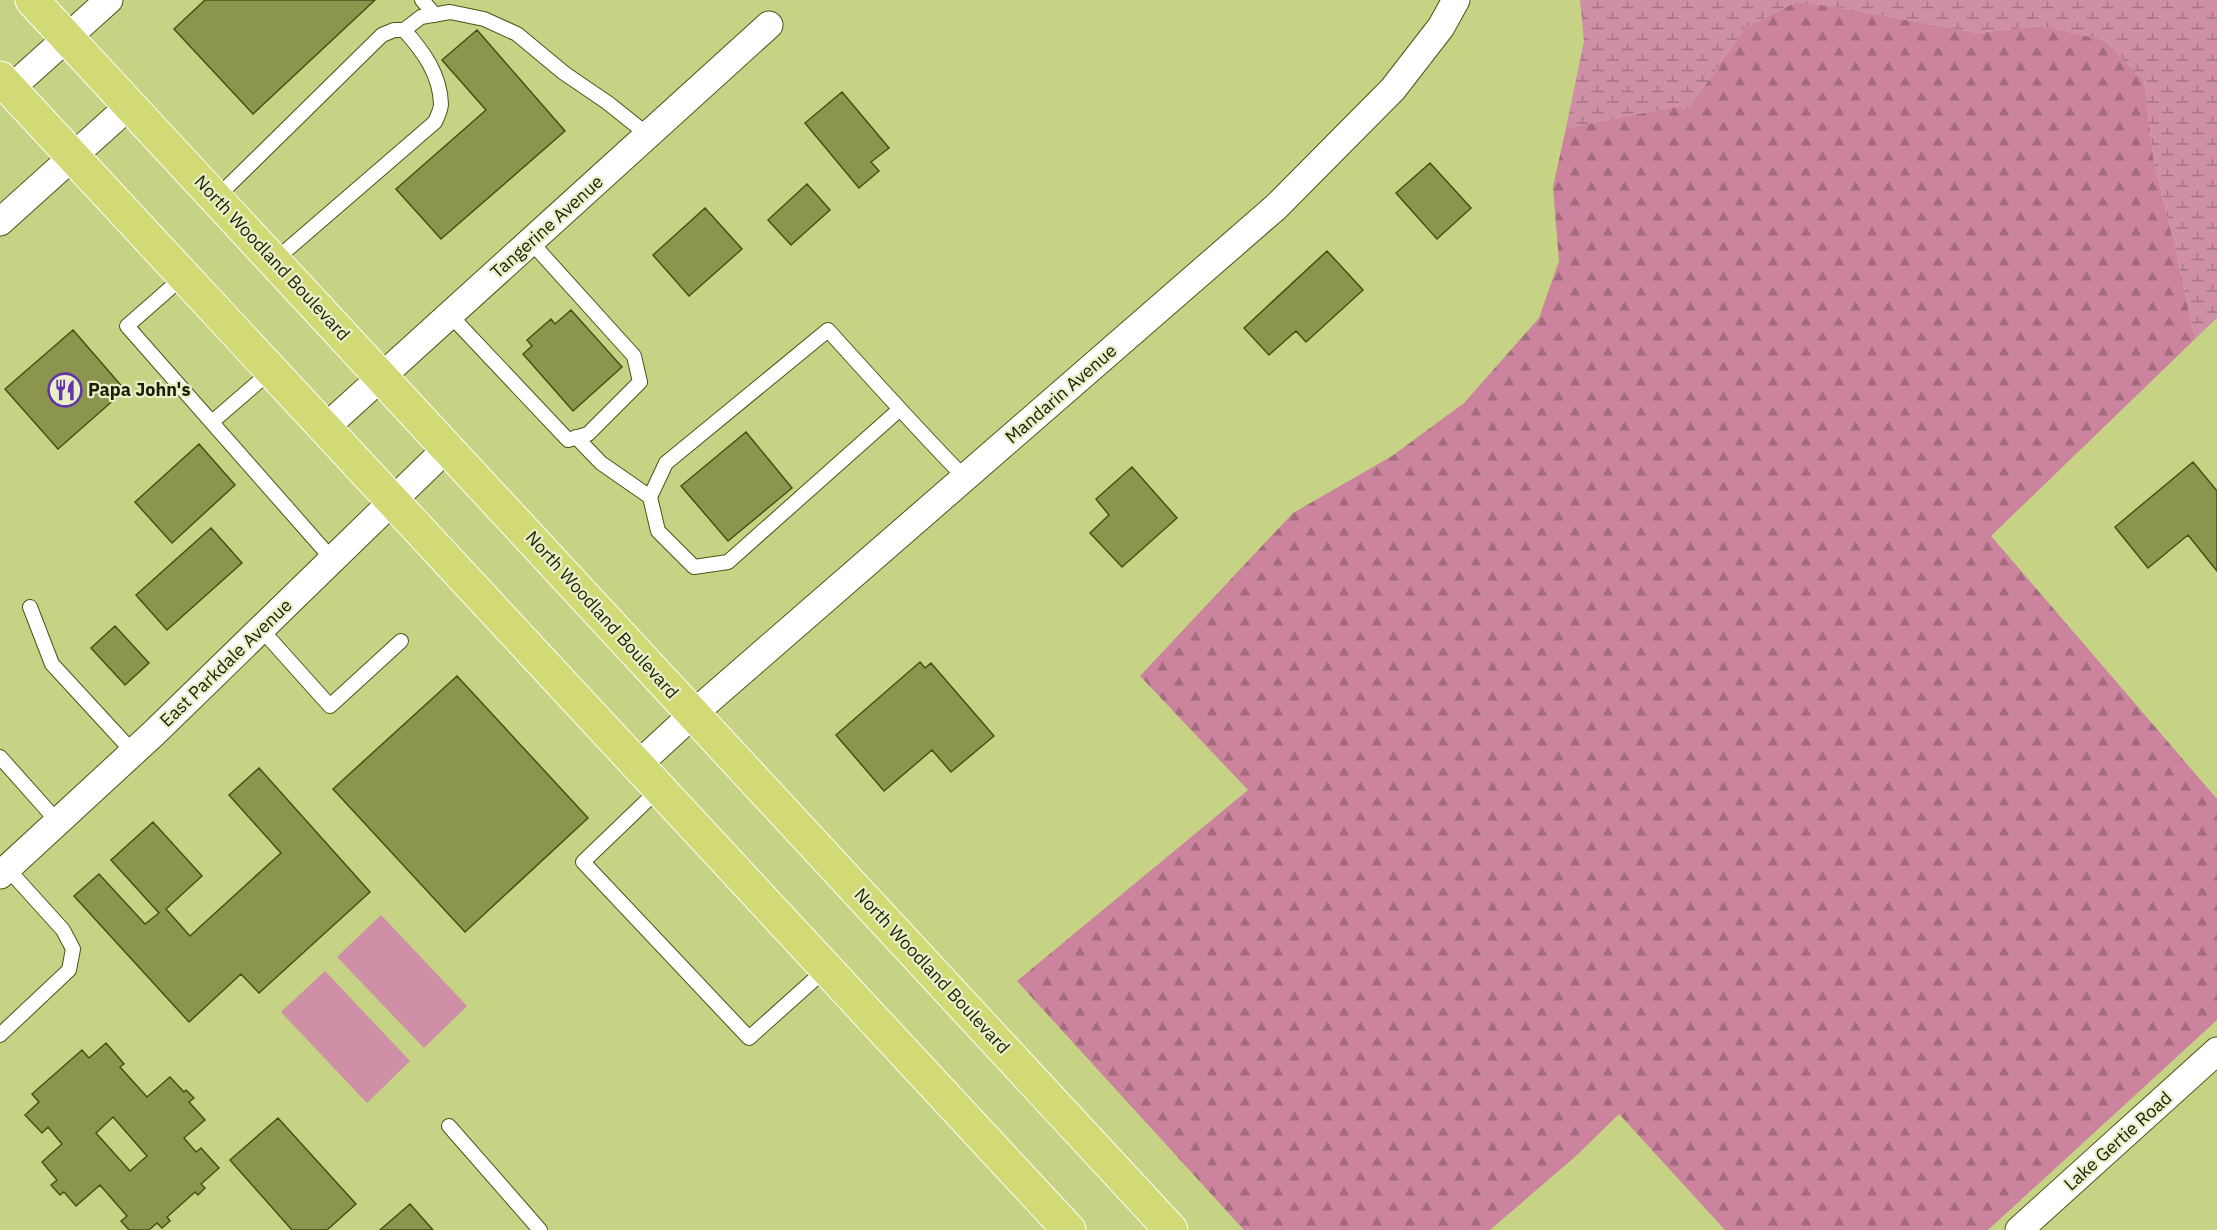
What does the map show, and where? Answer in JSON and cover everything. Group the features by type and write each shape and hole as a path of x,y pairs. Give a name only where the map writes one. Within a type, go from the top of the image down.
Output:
{"main road":[{"name":"North Woodland Boulevard","path":"32,0 1171,1230"},
{"path":"5,83 1069,1230"}],"street":[{"path":"5,83 66,37 109,0"},
{"name":"Mandarin Avenue","path":"639,764 693,714 1276,207 1393,89 1441,27 1456,0"},
{"name":"Tangerine Avenue","path":"325,428 769,25"},
{"path":"0,222 130,105"},
{"name":"East Parkdale Avenue","path":"4,872 133,752 448,447"},
{"name":"Lake Gertie Road","path":"2019,1230 2217,1051"}],"lane":[{"path":"422,0 435,15"},
{"path":"216,198 382,35 394,30 404,30 421,17 450,12 484,19 517,34 564,73 608,103 648,135"},
{"path":"274,261 435,122 441,106 434,74 425,53 404,30"},
{"path":"450,315 568,440 588,434 640,382 634,356 531,242"},
{"path":"184,276 127,326 332,559"},
{"path":"900,410 728,562 694,567 658,531 650,497 666,463 828,330 900,410 965,477"},
{"path":"212,422 271,370"},
{"path":"576,437 601,464 650,497"},
{"path":"30,607 52,664 133,752"},
{"path":"261,629 330,706 402,641"},
{"path":"0,757 57,822"},
{"path":"661,788 583,862 749,1038 827,968"},
{"path":"0,1035 69,970 73,949 63,930 4,872"},
{"path":"450,1126 540,1230"}],"green space":[{"path":"1580,0 2217,0 2217,318 2195,339 2154,163 2144,81 2104,40 2042,26 1977,33 1837,7 1796,2 1746,27 1688,109 1679,106 1566,128 1584,41"},
{"path":"1796,2 1837,7 1977,33 2042,26 2104,40 2144,81 2154,163 2195,339 1991,536 2217,799 2217,1020 1988,1230 1725,1230 1619,1114 1577,1155 1490,1230 1244,1230 1017,981 1248,790 1140,676 1293,513 1392,456 1464,403 1539,318 1559,261 1553,187 1566,128 1679,106 1688,109 1746,27"},
{"path":"381,915 467,1006 424,1048 337,957"},
{"path":"325,971 410,1061 367,1103 281,1012"}],"building":[{"path":"205,0 375,0 253,114 174,29"},
{"path":"477,30 565,131 441,239 396,189 486,110 442,60"},
{"path":"842,92 889,148 871,162 879,171 859,188 805,123"},
{"path":"1430,163 1471,208 1437,239 1396,193"},
{"path":"807,184 830,210 791,245 768,220"},
{"path":"705,208 742,249 689,296 653,255"},
{"path":"1327,251 1363,290 1306,342 1296,331 1269,355 1244,328"},
{"path":"571,310 622,367 573,411 523,354 532,346 527,340 551,319 555,324"},
{"name":"Papa John's","path":"73,330 125,390 58,449 5,389"},
{"path":"746,432 792,488 728,541 681,486"},
{"path":"199,444 235,485 172,543 135,502"},
{"path":"2193,462 2217,491 2217,571 2188,535 2148,568 2115,527"},
{"path":"1132,467 1177,518 1122,567 1090,533 1109,515 1096,499"},
{"path":"211,528 242,563 167,630 136,595"},
{"path":"115,626 149,663 125,685 91,648"},
{"path":"920,662 925,668 931,663 994,736 951,772 932,750 884,791 836,735"},
{"path":"457,676 588,818 465,932 333,789"},
{"path":"259,768 370,892 259,993 241,974 189,1022 74,896 99,874 145,924 159,913 111,860 153,822 202,876 166,909 190,936 281,853 229,795"},
{"path":"106,1043 124,1064 120,1067 147,1097 170,1077 184,1092 186,1090 194,1098 189,1102 205,1120 184,1138 196,1152 201,1148 219,1168 201,1184 205,1188 198,1195 195,1192 167,1217 170,1221 162,1228 157,1223 149,1230 129,1230 121,1221 127,1216 100,1185 76,1206 64,1192 60,1195 51,1185 57,1180 42,1162 62,1144 48,1127 42,1133 25,1115 39,1102 32,1094 82,1050 89,1058","holes":["113,1117 147,1156 130,1171 96,1133"]},
{"path":"278,1118 356,1204 327,1230 292,1230 230,1160"},
{"path":"410,1204 433,1230 380,1230"}],"place":[{"name":"Papa John's","path":"65,390"}]}
